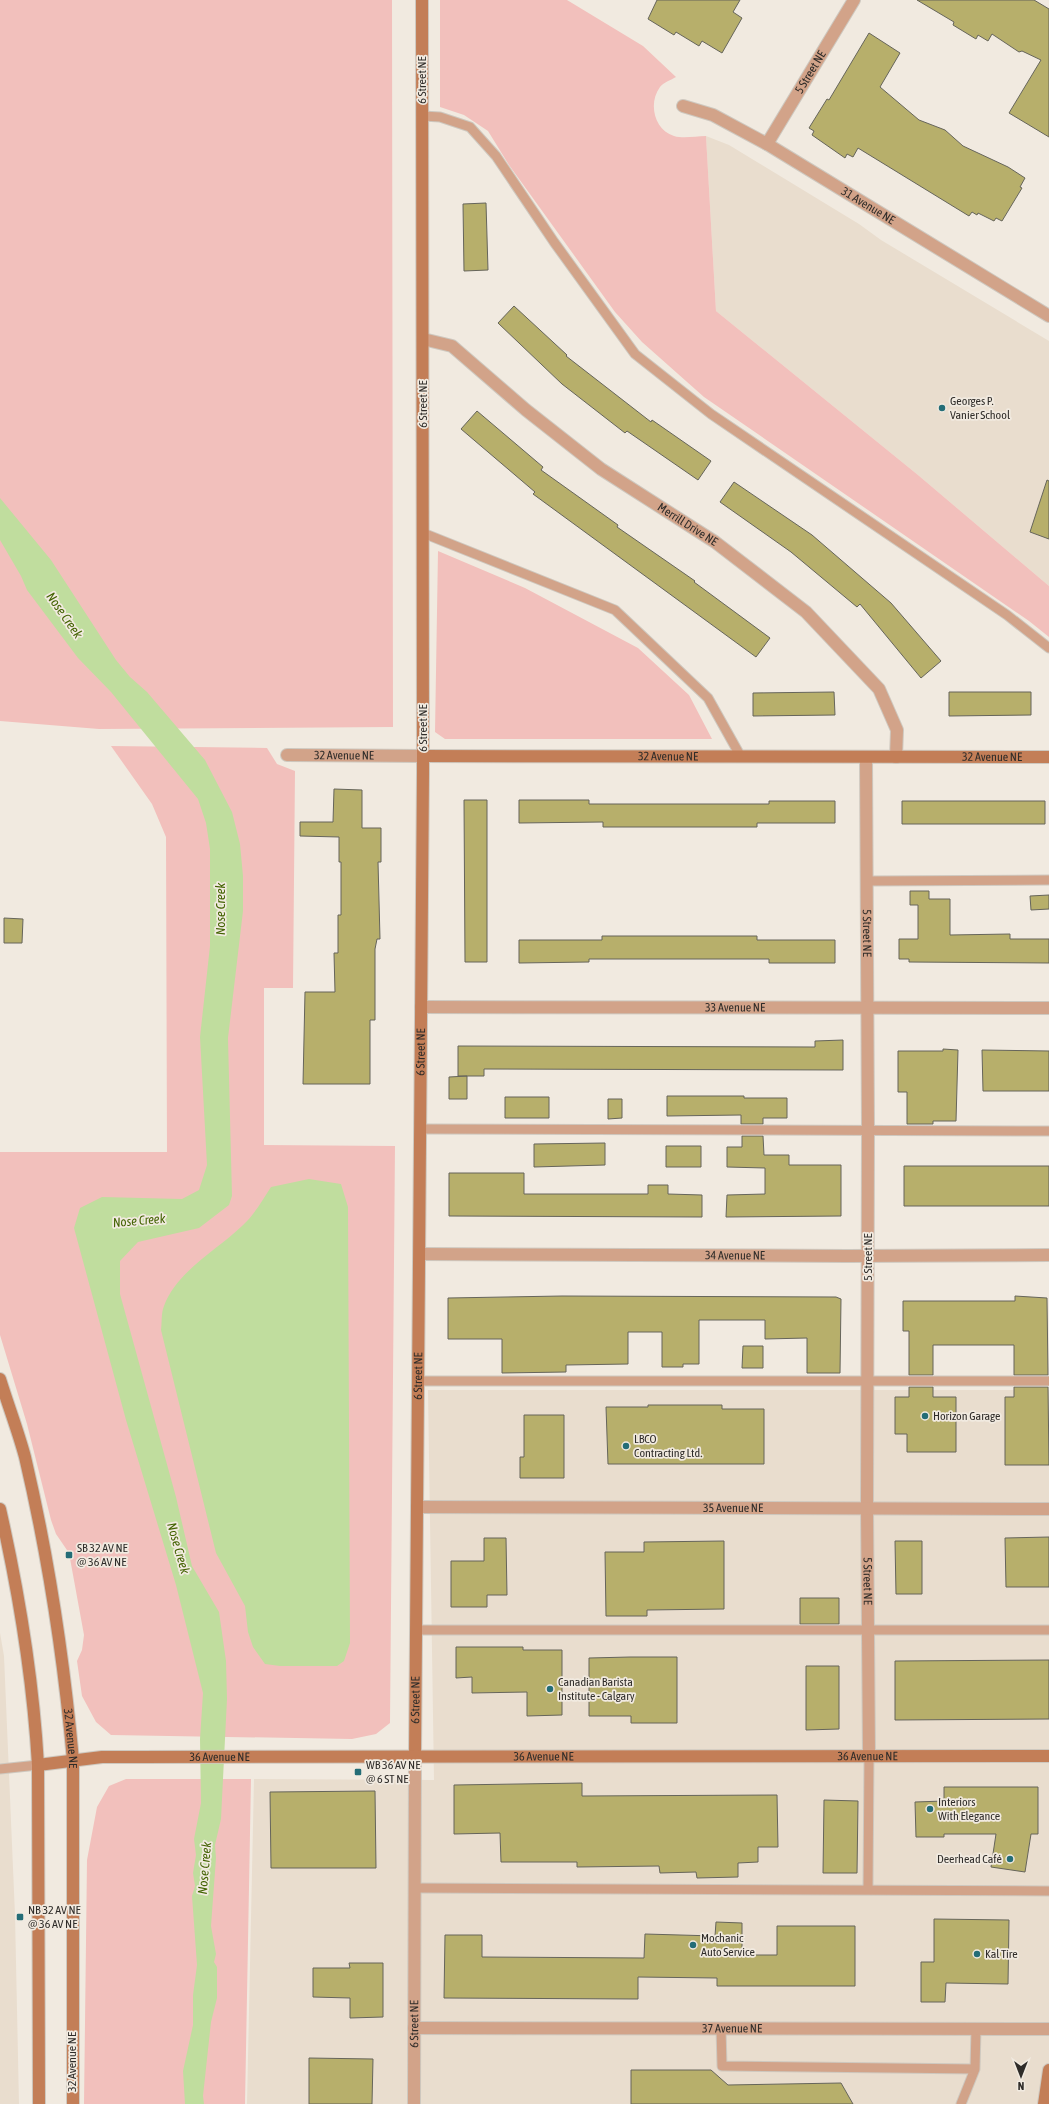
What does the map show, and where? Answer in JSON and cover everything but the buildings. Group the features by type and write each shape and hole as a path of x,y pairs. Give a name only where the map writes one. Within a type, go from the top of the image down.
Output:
{"street":[{"name":"6 Street NE","path":"414,2104 417,1507 422,1129 422,0"},
{"name":"5 Street NE","path":"767,144 854,0"},
{"name":"31 Avenue NE","path":"682,106 713,115 767,144 1049,316"},
{"name":"Merrill Drive NE","path":"423,339 452,346 526,410 601,469 715,542 806,612 879,689 897,730 896,757"},
{"name":"32 Avenue NE","path":"287,755 866,758 1049,757"},
{"name":"5 Street NE","path":"866,758 868,881 867,1508 869,1756"},
{"name":"33 Avenue NE","path":"421,1006 1049,1008"},
{"name":"34 Avenue NE","path":"421,1254 868,1256 1049,1254"},
{"name":"32 Avenue NE","path":"0,1379 25,1456 48,1573 69,1717 73,1760 72,2104"},
{"name":"35 Avenue NE","path":"417,1507 1049,1509"},
{"path":"0,1509 16,1581 35,1719 38,1765 39,2104"},
{"name":"36 Avenue NE","path":"38,1765 73,1760 137,1757 1049,1756"},
{"name":"37 Avenue NE","path":"414,2028 1049,2029"},
{"path":"1044,2104 1049,2070"}],"lane":[{"path":"422,116 440,117 470,127 496,156 554,242 635,354 711,414 1007,615 1049,648"},
{"path":"423,533 615,610 708,698 741,757"},
{"path":"868,881 1049,880"},
{"path":"422,1129 868,1131 1049,1130"},
{"path":"419,1381 1049,1381"},
{"path":"417,1630 1049,1630"},
{"path":"868,1890 869,1756"},
{"path":"0,1769 38,1765"},
{"path":"415,1888 1049,1891"},
{"path":"721,2028 722,2066 975,2069"},
{"path":"961,2104 975,2069 976,2029"}],"shaded area":[{"path":"0,0 392,0 393,727 99,729 0,721"},
{"path":"440,0 567,0 643,46 676,77 662,85 656,93 654,101 655,115 662,128 667,133 674,136 706,136 716,311 918,475 1049,586 1049,637 1029,621 704,397 642,342 615,312 509,165 488,131 464,115 440,107"},
{"name":"Georges P. Vanier School","path":"706,136 729,145 859,224 881,240 1049,341 1049,586 918,475 716,311"},
{"path":"438,551 525,588 638,648 689,695 712,739 445,739 435,732"},
{"path":"111,746 267,748 277,764 295,771 293,988 264,988 264,1145 395,1146 390,1723 376,1734 352,1739 111,1735 96,1722 82,1696 77,1661 82,1650 84,1635 69,1553 56,1534 51,1520 27,1424 0,1335 0,1152 167,1152 166,837 152,804"},
{"path":"428,1390 1049,1390 1049,2104 247,2104 254,1779 434,1780"},
{"path":"0,1633 4,1656 15,1915 19,2104 0,2104"},
{"path":"126,1779 251,1779 245,2104 84,2104 87,1860 97,1807 109,1786"}],"water":[{"name":"Nose Creek","path":"0,498 51,560 116,660 130,677 147,692 205,760 232,812 240,844 243,876 243,911 228,1038 232,1196 229,1205 199,1228 138,1242 120,1261 120,1294 176,1497 192,1566 219,1612 226,1661 227,1699 221,1819 215,1845 216,1858 211,1926 216,1954 214,1962 217,1967 217,1998 211,2022 203,2096 204,2104 185,2104 183,2071 193,2025 193,1995 197,1965 192,1896 195,1886 193,1873 196,1855 194,1839 201,1803 200,1739 203,1693 176,1585 126,1420 74,1228 80,1208 102,1197 182,1199 199,1190 207,1165 200,1037 210,946 210,849 206,823 198,799 111,692 78,658 27,590 21,576 0,540"},
{"path":"309,1179 341,1184 348,1207 350,1643 344,1661 337,1666 280,1666 265,1664 253,1647 248,1632 245,1606 216,1553 161,1330 164,1306 170,1294 187,1272 246,1222 258,1208 271,1187"}],"place":[{"name":"Georges P. Vanier School","path":"942,408"},
{"name":"Horizon Garage","path":"925,1416"},
{"name":"LBCO Contracting Ltd.","path":"626,1446"},
{"name":"SB 32 AV NE @ 36 AV NE","path":"69,1555"},
{"name":"Canadian Barista Institute - Calgary","path":"550,1689"},
{"name":"WB 36 AV NE @ 6 ST NE","path":"358,1772"},
{"name":"Interiors With Elegance","path":"930,1809"},
{"name":"Deerhead Café","path":"1010,1859"},
{"name":"NB 32 AV NE @ 36 AV NE","path":"20,1917"},
{"name":"Mochanic Auto Service","path":"693,1945"},
{"name":"Kal Tire","path":"977,1954"}]}
